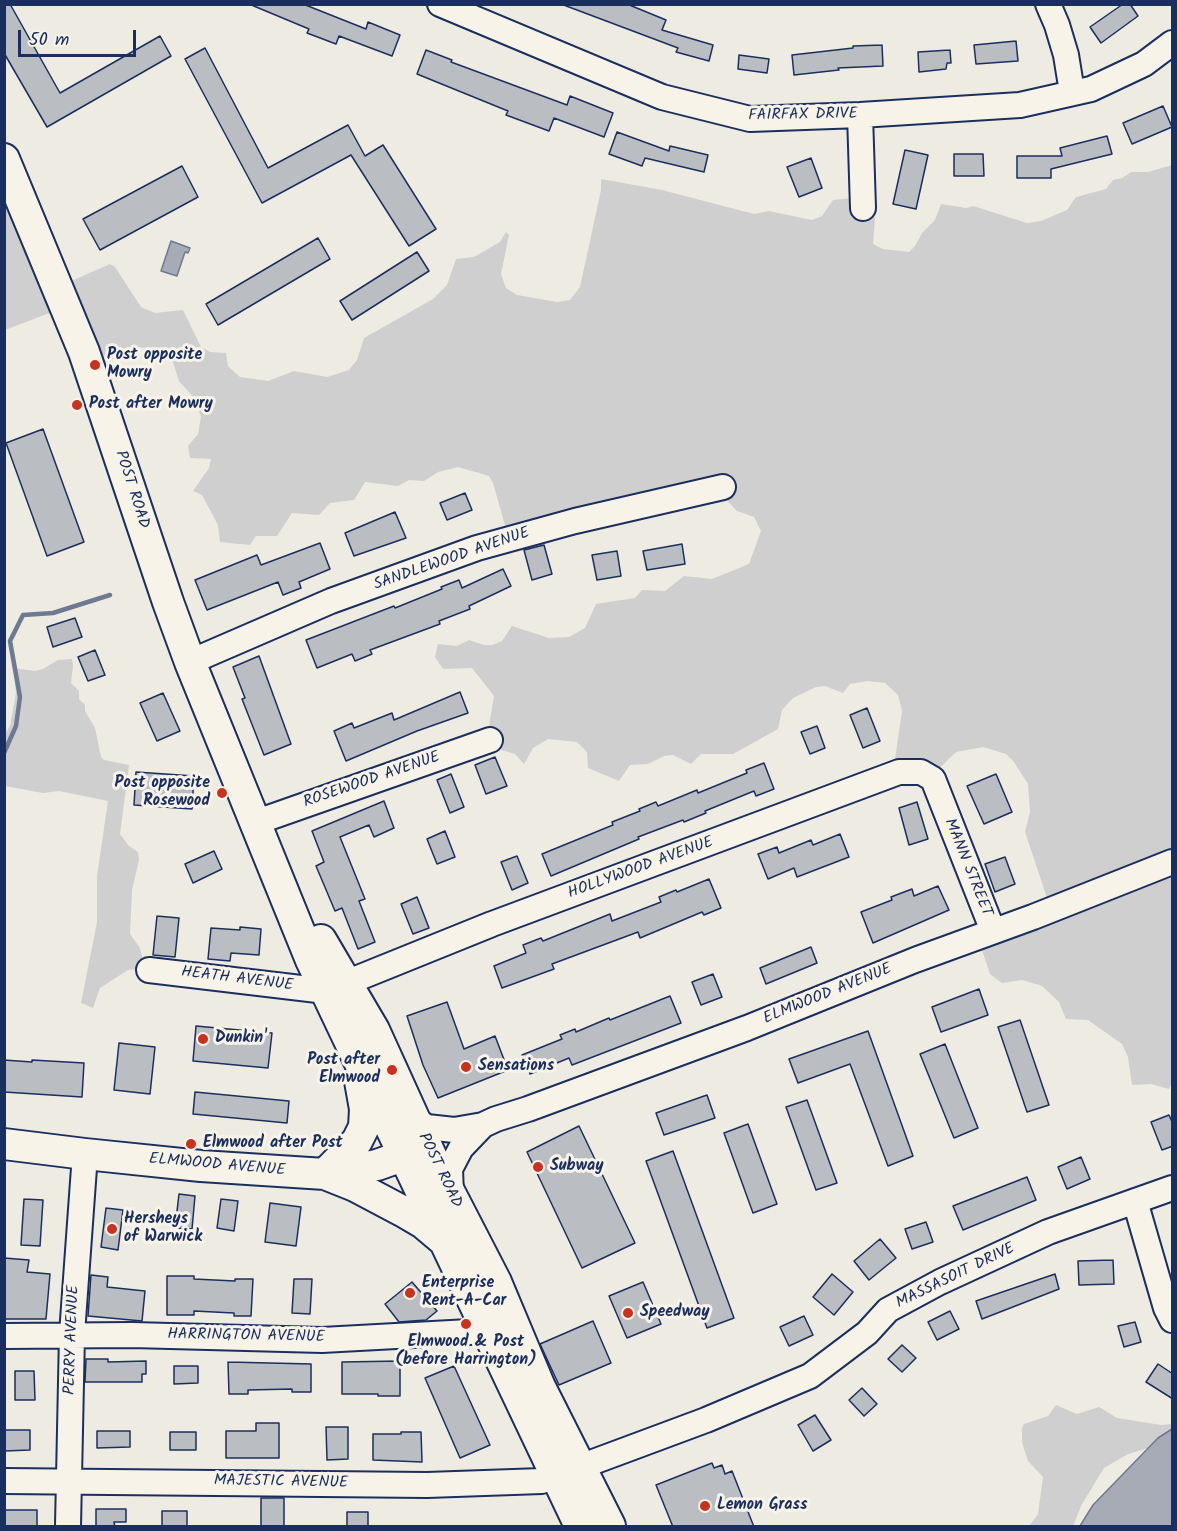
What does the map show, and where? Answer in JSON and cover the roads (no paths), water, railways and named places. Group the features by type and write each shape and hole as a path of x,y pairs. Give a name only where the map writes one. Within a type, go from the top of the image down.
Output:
{"main road":[{"name":"POST ROAD","path":"4,159 84,352 168,602 254,823 336,987 357,1054 415,1152 451,1195 495,1280 540,1387 568,1472 580,1527"},
{"name":"POST ROAD","path":"336,987 374,1030 413,1118 415,1152 444,1240 488,1331 568,1472 610,1527"},
{"path":"357,1054 365,1109 364,1127 357,1141 325,1174 355,1186 406,1213 444,1240"},
{"name":"ELMWOOD AVENUE","path":"4,1143 85,1154 239,1169 325,1174 377,1165 415,1152"}],"street":[{"name":"FAIRFAX DRIVE","path":"440,4 662,97 750,119 1020,105 1091,89 1144,64 1173,43"},
{"path":"1048,4 1066,55 1072,92"},
{"path":"861,115 863,207"},
{"name":"SANDLEWOOD AVENUE","path":"190,662 331,601 477,548 575,521 723,488"},
{"name":"ROSEWOOD AVENUE","path":"254,823 490,740"},
{"name":"HOLLYWOOD AVENUE","path":"336,987 492,924 899,772 921,772 933,779 942,804"},
{"name":"MANN STREET","path":"942,804 993,931"},
{"name":"ELMWOOD AVENUE","path":"413,1118 427,1127 454,1130 483,1125 747,1028 915,960 1173,862"},
{"name":"HEATH AVENUE","path":"149,970 336,987"},
{"name":"ELMWOOD AVENUE","path":"451,1195 450,1169 461,1148 483,1125"},
{"name":"PERRY AVENUE","path":"69,1527 72,1334 85,1154"},
{"name":"MASSASOIT DRIVE","path":"568,1472 706,1420 810,1376 867,1333 888,1310 940,1282 1048,1232 1135,1201 1171,1193"},
{"path":"1135,1201 1166,1308 1173,1320"},
{"name":"HARRINGTON AVENUE","path":"4,1336 72,1334 322,1340 488,1331"},
{"name":"MAJESTIC AVENUE","path":"4,1481 427,1485 542,1481 568,1472"}],"waterway":[{"path":"4,753 16,726 20,697 10,641 23,615 53,613 110,595"}],"place":[{"name":"Post opposite Mowry","path":"95,365"},
{"name":"Post after Mowry","path":"77,405"},
{"name":"Post opposite Rosewood","path":"222,793"},
{"name":"Dunkin'","path":"203,1039"},
{"name":"Sensations","path":"466,1067"},
{"name":"Post after Elmwood","path":"392,1070"},
{"name":"Elmwood after Post","path":"191,1144"},
{"name":"Subway","path":"538,1167"},
{"name":"Hersheys of Warwick","path":"112,1229"},
{"name":"Enterprise Rent-A-Car","path":"410,1293"},
{"name":"Speedway","path":"628,1313"},
{"name":"Elmwood & Post (before Harrington)","path":"466,1324"},
{"name":"Lemon Grass","path":"705,1506"}]}
